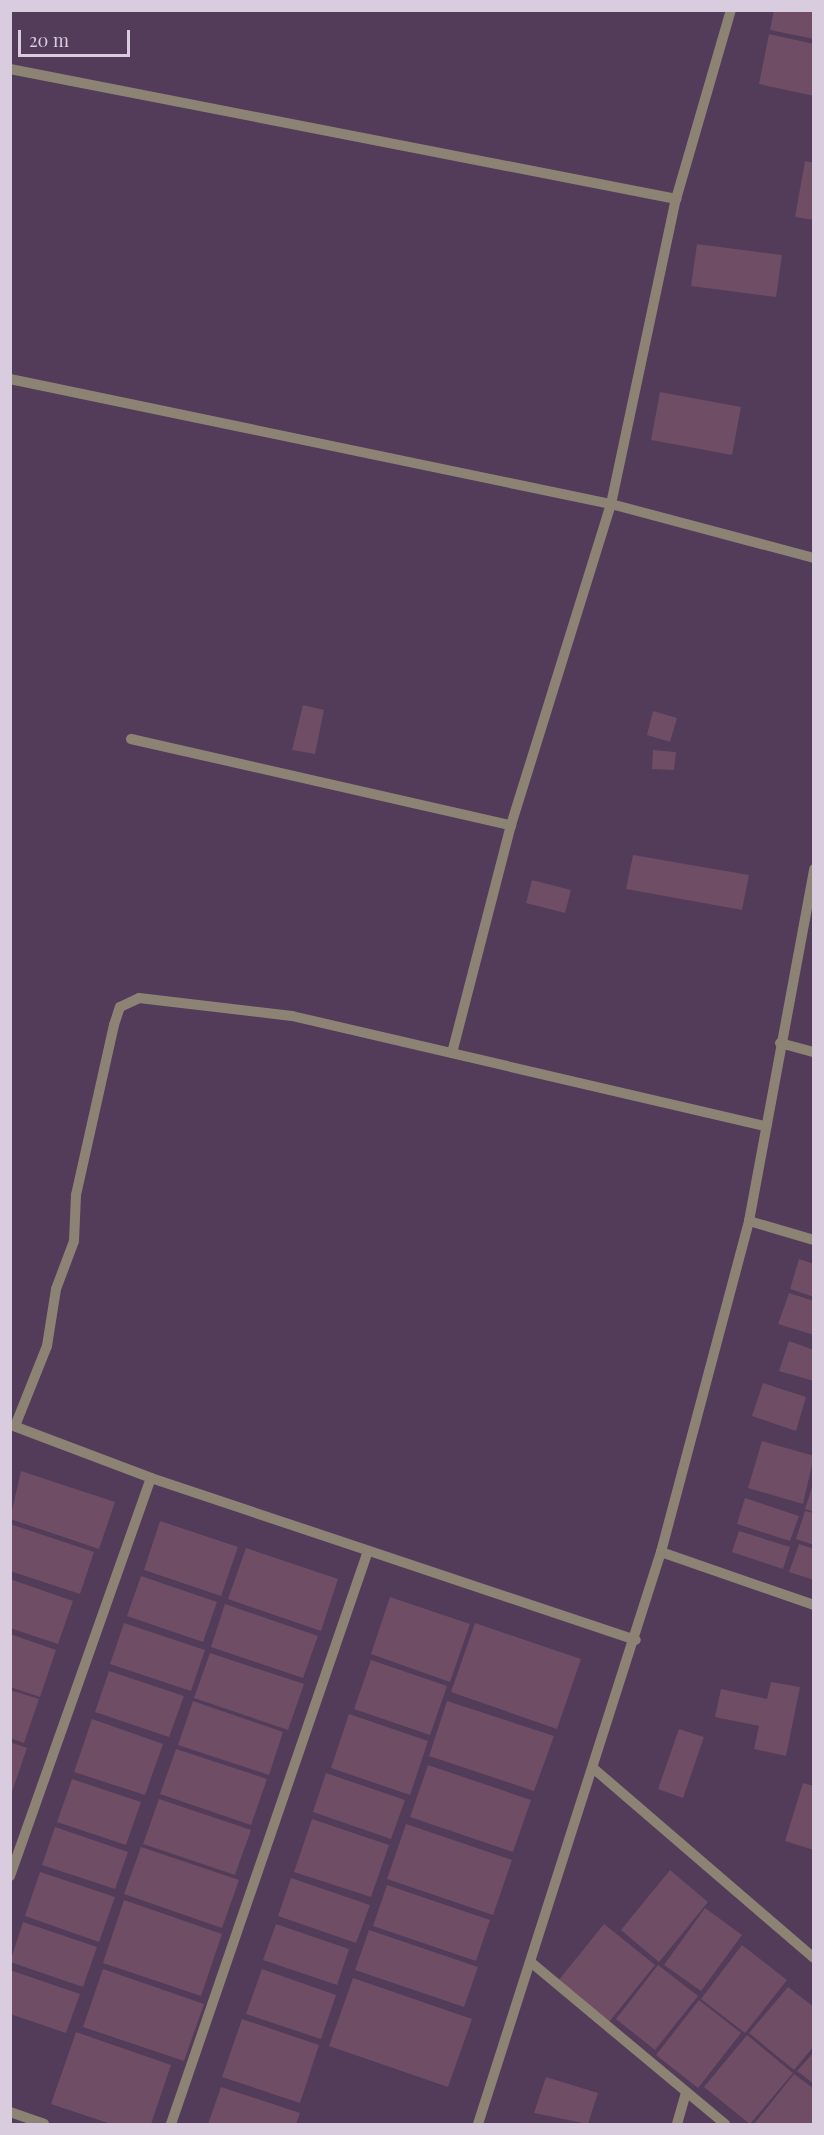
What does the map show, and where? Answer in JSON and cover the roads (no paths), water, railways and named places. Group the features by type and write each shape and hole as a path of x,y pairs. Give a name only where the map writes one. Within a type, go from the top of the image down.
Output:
{"street":[{"path":"452,1053 511,825 611,504 676,199 731,10"},
{"path":"10,69 676,199"},
{"path":"10,379 611,504 813,558"},
{"path":"131,739 511,825"},
{"path":"478,2124 533,1964 593,1768 636,1640 661,1552 749,1221 813,869"},
{"path":"636,1640 151,1478 13,1426 47,1346 56,1289 74,1241 76,1195 120,1007 139,998 292,1016 766,1126"},
{"path":"780,1043 813,1052"},
{"path":"749,1221 813,1240"},
{"path":"10,1876 151,1478"},
{"path":"171,2124 368,1551"},
{"path":"661,1552 813,1605"},
{"path":"593,1768 813,1958"},
{"path":"533,1964 725,2124"},
{"path":"677,2124 686,2092"},
{"path":"10,2112 44,2124"}]}
